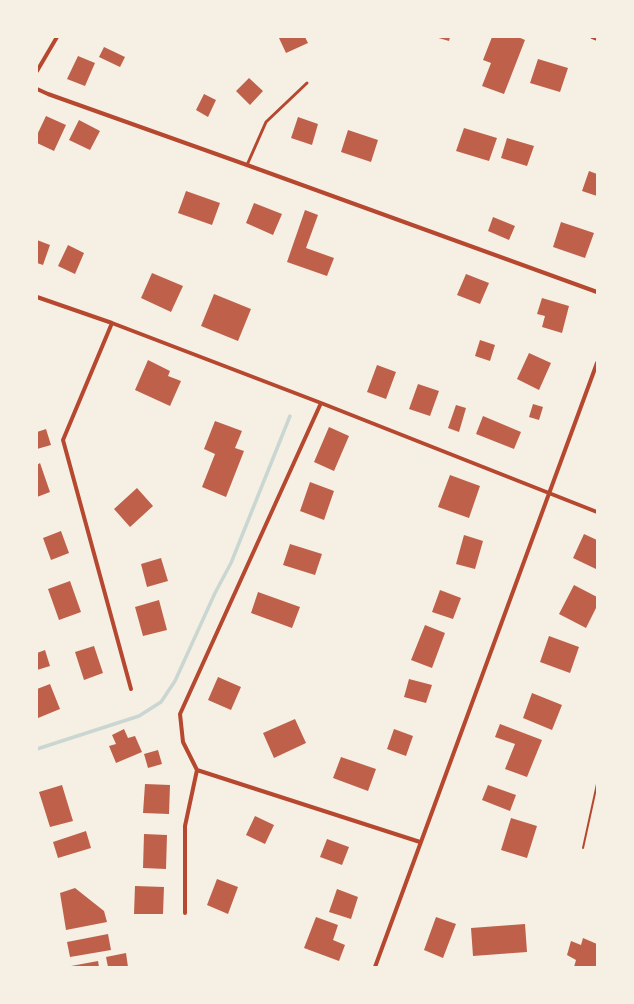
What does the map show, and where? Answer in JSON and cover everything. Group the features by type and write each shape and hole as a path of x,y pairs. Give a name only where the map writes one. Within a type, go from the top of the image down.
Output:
{"street":[{"path":"37,71 57,37"},
{"path":"592,37 597,39"},
{"path":"37,89 597,292"},
{"path":"37,297 112,323 597,512"},
{"path":"112,323 63,440 131,689"},
{"path":"375,967 597,363"},
{"path":"186,913 185,826 197,770 183,742 180,714 320,403"},
{"path":"197,770 420,842"}],"lane":[{"path":"247,165 266,122 307,83"}],"path":[{"path":"583,848 597,784"}],"building":[{"path":"305,37 308,43 286,53 279,38"},
{"path":"435,37 450,37 449,41"},
{"path":"492,37 518,37 525,40 504,94 482,86 491,63 483,60"},
{"path":"104,47 125,57 120,67 99,57"},
{"path":"78,56 95,63 85,86 67,79"},
{"path":"538,59 568,68 560,92 530,83"},
{"path":"249,78 263,91 250,105 236,91"},
{"path":"204,94 216,100 208,117 196,110"},
{"path":"46,116 66,125 54,151 37,143 37,135"},
{"path":"298,117 318,124 312,145 291,138"},
{"path":"79,120 100,131 90,150 69,140"},
{"path":"464,128 497,138 489,161 456,151"},
{"path":"348,130 378,140 371,162 341,152"},
{"path":"507,138 534,146 527,166 501,158"},
{"path":"589,171 597,174 597,196 582,191"},
{"path":"186,191 220,203 212,225 178,213"},
{"path":"254,203 282,214 273,235 246,223"},
{"path":"305,210 318,215 306,248 334,258 327,276 287,262"},
{"path":"493,217 515,226 509,240 488,231"},
{"path":"561,222 594,233 585,258 553,247"},
{"path":"37,240 50,245 43,265 37,263"},
{"path":"68,245 84,253 75,274 58,266"},
{"path":"152,273 183,286 171,312 141,298"},
{"path":"466,274 489,283 480,304 457,295"},
{"path":"214,294 251,309 238,341 201,326"},
{"path":"542,298 569,306 562,333 542,327 545,316 537,314"},
{"path":"480,340 495,345 490,361 475,356"},
{"path":"529,353 551,363 539,390 517,379"},
{"path":"148,360 170,371 168,376 181,381 170,406 135,390"},
{"path":"377,365 396,372 386,399 367,392"},
{"path":"418,384 439,391 430,416 409,409"},
{"path":"533,404 543,407 539,420 529,417"},
{"path":"456,405 466,408 459,432 448,428"},
{"path":"483,416 521,432 514,449 476,434"},
{"path":"215,421 242,431 235,448 244,451 226,497 202,487 215,454 204,449"},
{"path":"329,427 349,436 334,471 314,462"},
{"path":"46,429 51,445 37,449 37,432"},
{"path":"40,463 50,492 37,497 37,465"},
{"path":"450,475 480,486 469,518 438,507"},
{"path":"310,482 334,491 324,520 300,511"},
{"path":"137,488 153,506 130,527 114,509"},
{"path":"61,531 69,553 51,560 43,538"},
{"path":"584,534 597,540 596,569 573,558"},
{"path":"464,535 483,541 475,569 456,564"},
{"path":"290,544 322,554 315,575 283,565"},
{"path":"161,558 168,581 147,587 141,564"},
{"path":"70,581 81,612 59,620 48,589"},
{"path":"574,585 597,597 597,606 586,628 559,614"},
{"path":"440,590 461,598 453,619 432,612"},
{"path":"258,592 300,607 292,628 251,613"},
{"path":"159,600 167,630 143,636 135,607"},
{"path":"425,625 445,633 432,668 411,660"},
{"path":"549,636 579,647 570,673 540,662"},
{"path":"94,646 103,673 84,680 75,652"},
{"path":"45,650 50,666 37,670 37,653"},
{"path":"218,677 241,687 231,710 208,700"},
{"path":"409,679 432,685 426,703 404,697"},
{"path":"50,684 60,709 38,718 37,689"},
{"path":"532,693 562,705 552,730 523,718"},
{"path":"295,719 306,743 274,758 263,733"},
{"path":"500,724 542,740 527,777 505,769 515,744 495,737"},
{"path":"124,729 128,738 135,736 142,752 116,763 109,746 116,744 112,735"},
{"path":"394,729 413,736 406,756 387,749"},
{"path":"158,750 162,764 148,768 144,754"},
{"path":"341,757 376,769 368,791 333,778"},
{"path":"145,784 170,785 169,814 143,813"},
{"path":"62,785 73,821 50,827 39,792"},
{"path":"488,785 516,795 510,811 482,800"},
{"path":"255,816 274,825 265,844 246,835"},
{"path":"511,818 537,826 527,858 501,850"},
{"path":"86,831 91,848 58,858 53,842"},
{"path":"144,834 167,835 166,869 143,868"},
{"path":"327,839 349,847 342,865 320,857"},
{"path":"217,879 238,887 228,914 207,905"},
{"path":"135,886 164,887 163,914 134,914"},
{"path":"75,888 104,911 107,922 66,930 60,893"},
{"path":"337,889 358,897 351,919 329,912"},
{"path":"316,917 338,925 333,940 345,945 339,961 304,948"},
{"path":"436,917 456,924 443,958 424,950"},
{"path":"525,924 527,952 473,956 471,928"},
{"path":"108,934 111,950 70,957 67,942"},
{"path":"583,938 597,944 597,967 574,967 576,960 567,955 571,941 581,945"},
{"path":"126,953 128,967 108,967 106,957"},
{"path":"98,961 99,967 71,967 71,966"}],"waterway":[{"path":"37,749 139,716 161,702 175,681 215,593 231,563 290,416"}]}
